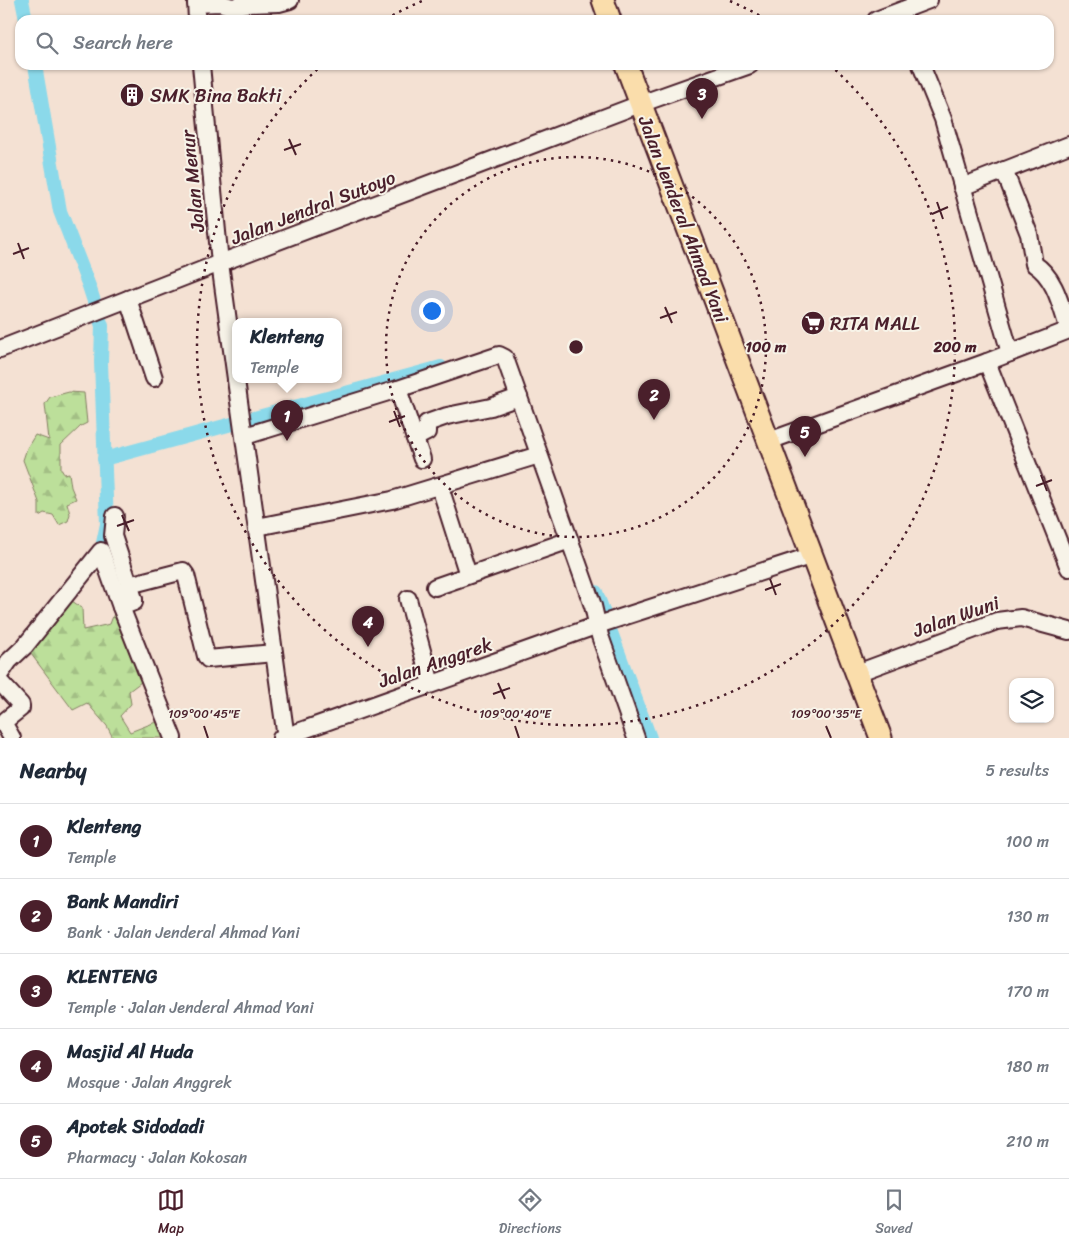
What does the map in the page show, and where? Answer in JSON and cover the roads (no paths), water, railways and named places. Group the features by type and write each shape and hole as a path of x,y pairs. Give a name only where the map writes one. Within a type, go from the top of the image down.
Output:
{"main road":[{"path":"603,0 608,15"},
{"name":"Jalan Jenderal Ahmad Yani","path":"628,70 881,738"}],"street":[{"path":"196,8 220,3 232,7 246,4 279,3 290,0"},
{"path":"904,15 929,0"},
{"name":"Jalan Menur","path":"201,70 220,263 232,350"},
{"name":"Jalan Jendral Sutoyo","path":"0,349 220,263 640,104 736,70"},
{"path":"924,70 942,119 1010,353"},
{"path":"962,186 1069,145"},
{"path":"769,441 987,362 1069,330 1052,284 1042,270 1034,264 1028,234 1004,170"},
{"path":"128,299 154,378"},
{"path":"244,430 398,389 501,354 505,358 570,540 604,623 600,636 636,738"},
{"path":"987,362 1069,568"},
{"name":"Jalan Menur","path":"237,383 284,737"},
{"path":"398,389 422,459"},
{"path":"415,438 427,432 427,423 447,416 491,407 519,397"},
{"path":"257,527 392,500 440,487 539,455"},
{"path":"440,487 468,575"},
{"path":"0,674 25,646 106,540 115,516"},
{"path":"106,540 129,585 126,605"},
{"path":"106,540 126,605 174,738"},
{"path":"434,587 570,540"},
{"name":"Jalan Anggrek","path":"284,737 604,623 812,555"},
{"path":"129,585 183,570 186,575 208,659 274,653"},
{"path":"408,599 431,684"},
{"name":"Jalan Wuni","path":"857,673 997,621 1021,618 1069,630"},
{"path":"0,682 21,705 21,708 6,720 4,724 12,738"}],"waterway":[{"path":"22,0 25,15"},
{"path":"36,70 60,211 89,286 102,326 101,362 107,524 103,543 109,560"},
{"path":"104,459 441,367"},
{"path":"596,592 650,738"}],"place":[{"name":"SMK Bina Bakti","path":"132,95"},
{"name":"KLENTENG","path":"702,119"},
{"name":"RITA MALL","path":"813,323"},
{"name":"Bank Mandiri","path":"654,420"},
{"name":"Klenteng","path":"287,441"},
{"name":"Apotek Sidodadi","path":"805,457"},
{"name":"Masjid Al Huda","path":"368,647"}]}
